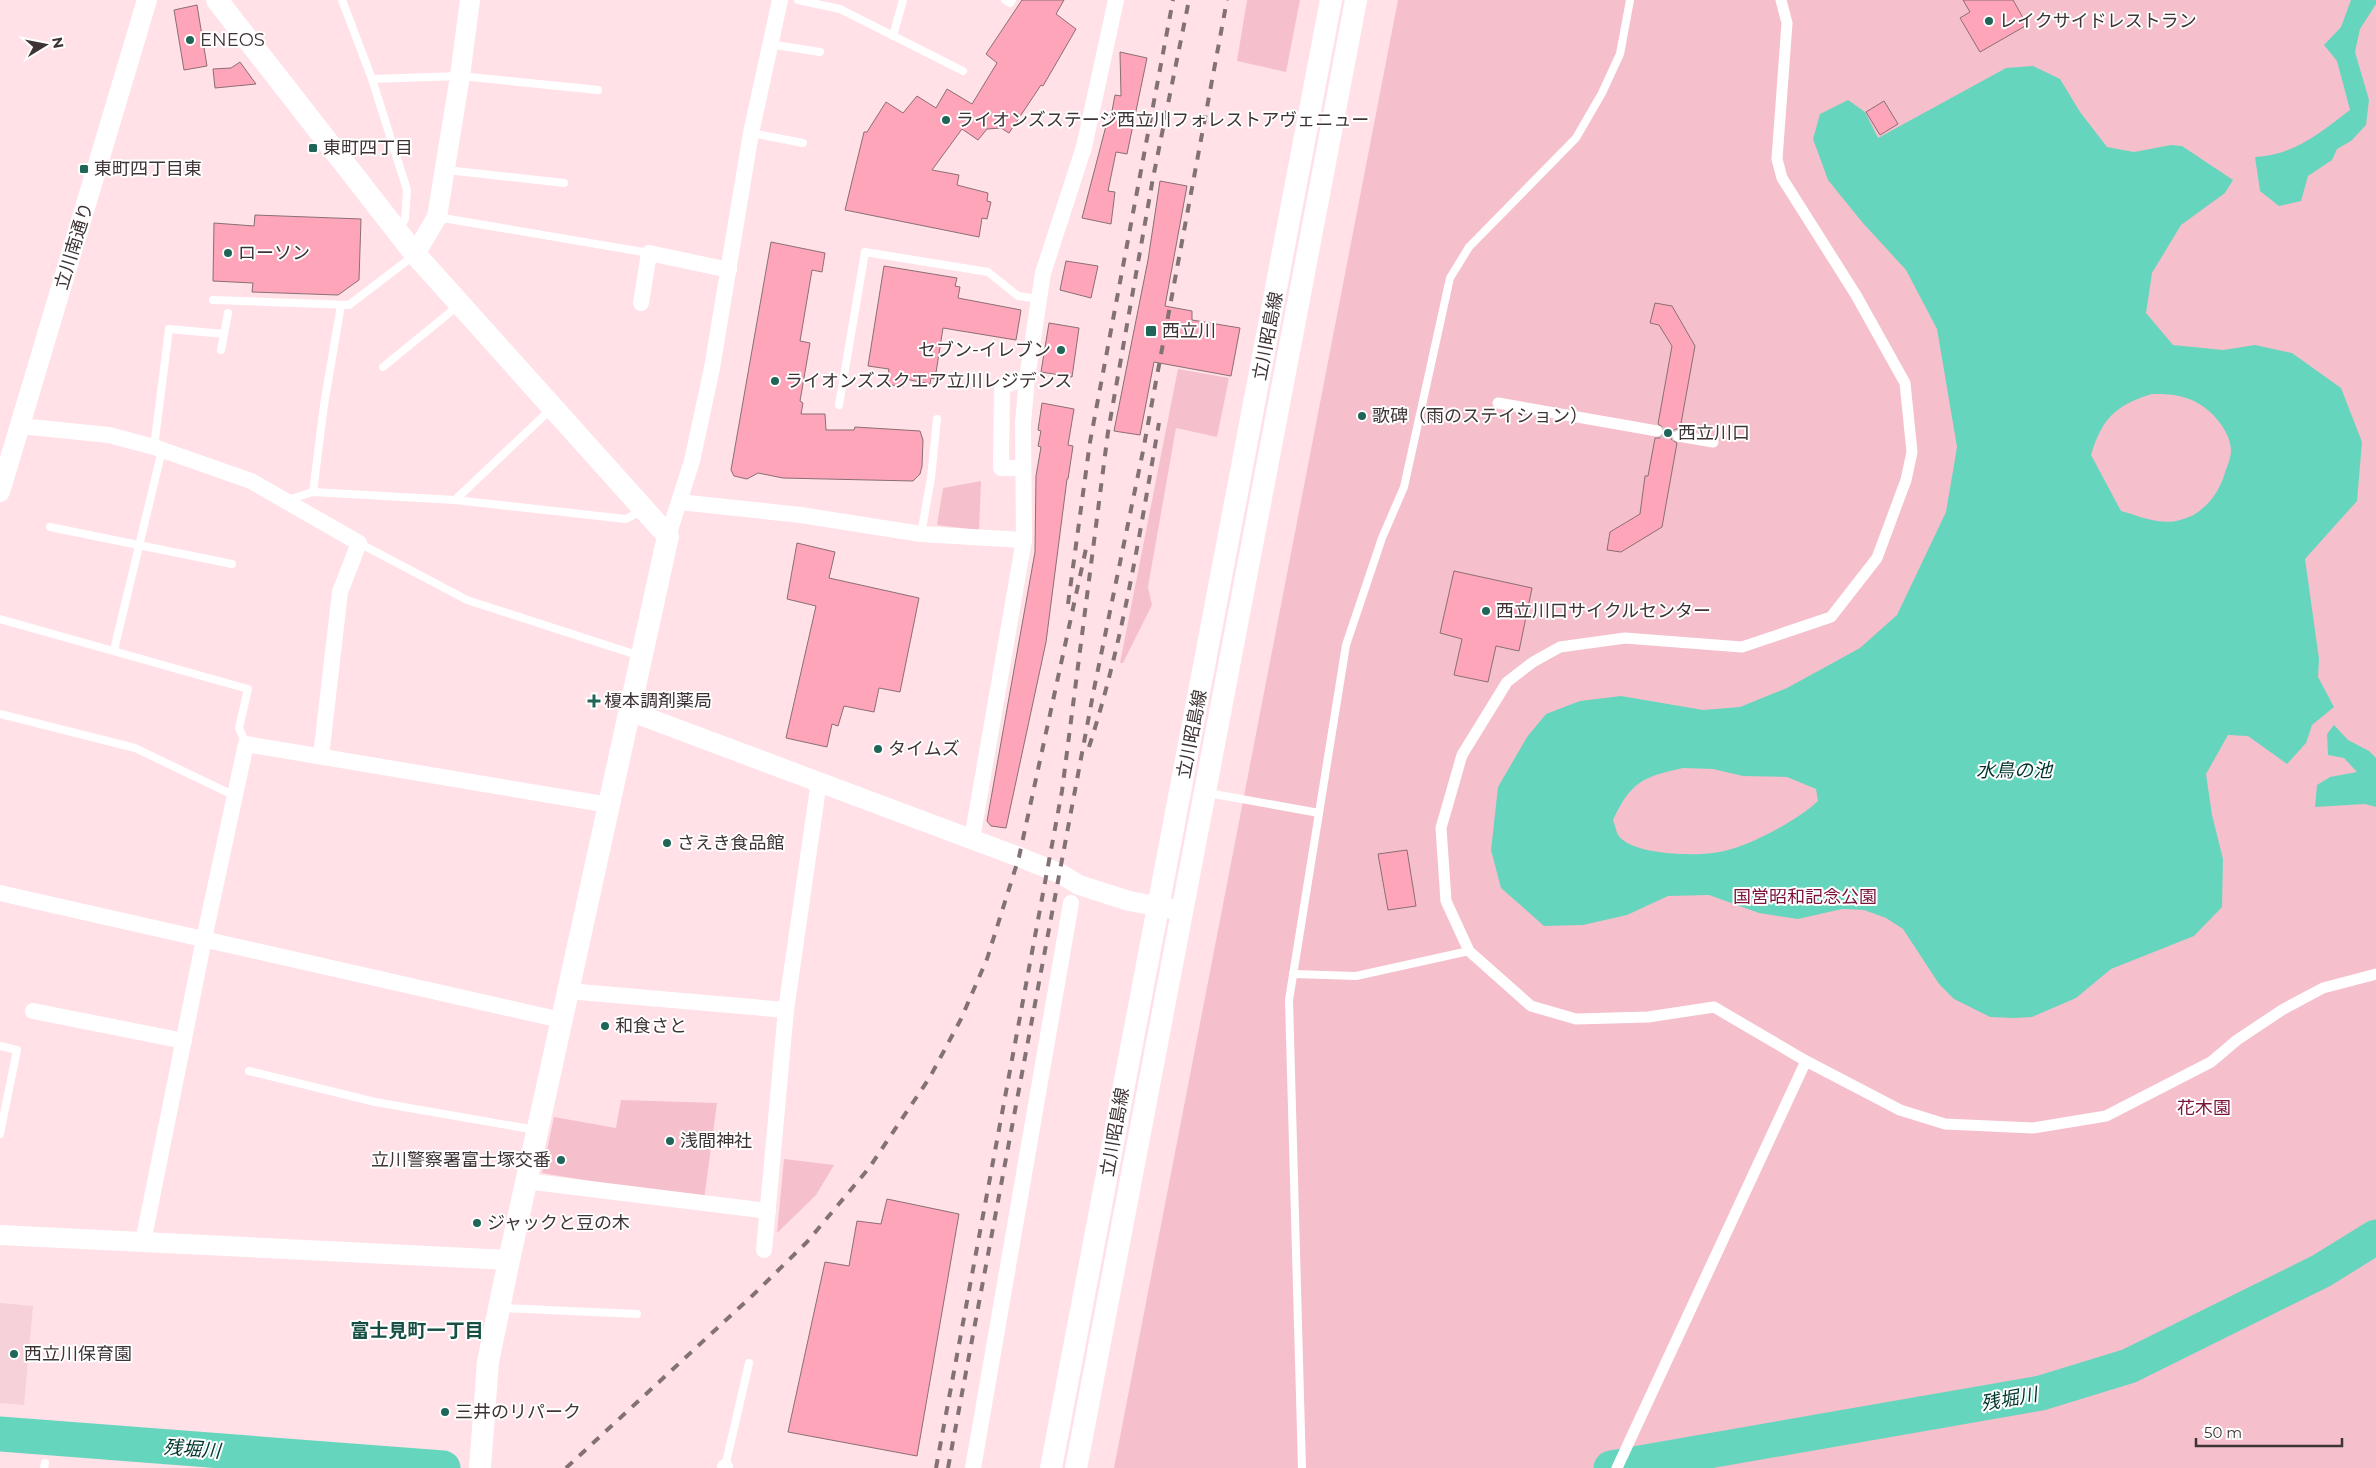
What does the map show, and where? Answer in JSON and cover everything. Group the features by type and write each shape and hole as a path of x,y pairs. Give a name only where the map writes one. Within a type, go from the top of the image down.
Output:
{"main road":[{"path":"216,0 415,254 668,536 640,656 488,1362 480,1468"},
{"name":"立川昭島線","path":"1052,1460 1331,0"},
{"name":"立川昭島線","path":"1078,1460 1356,0"}],"street":[{"name":"立川南通り","path":"0,492 148,0"},
{"path":"415,254 436,217 460,76 470,0"},
{"path":"668,536 692,461 710,378 751,132 780,0"},
{"path":"972,839 1024,540 1023,423 1027,378 1044,273 1084,147 1116,0"},
{"path":"1781,0 1788,23 1777,159 1782,178 1856,295 1905,383 1912,452 1906,480 1878,558 1831,618 1742,647 1625,638 1560,647 1533,662 1507,682 1462,754 1440,828 1446,901 1470,950 1531,1006 1576,1019 1648,1017 1714,1007 1806,1061 1900,1110 1945,1124 2033,1128 2106,1116 2211,1062 2237,1040 2282,1010 2323,988 2376,974"},
{"path":"641,302 649,253 729,270"},
{"path":"1023,468 1001,468 1002,386 1027,378"},
{"path":"1498,403 1657,431"},
{"path":"20,426 109,435 158,448 251,481 359,543 340,592 321,756"},
{"path":"1678,436 1713,442"},
{"path":"679,502 801,515 922,534 1024,540"},
{"path":"629,711 972,839 1054,871 1079,885 1129,901 1183,911"},
{"path":"143,1242 204,939 246,744 609,805"},
{"path":"764,1250 786,1010 819,781"},
{"path":"0,893 561,1020"},
{"path":"973,1467 1071,903"},
{"path":"568,990 786,1010"},
{"path":"33,1011 184,1040"},
{"path":"1617,1468 1806,1061"},
{"path":"526,1181 768,1212"},
{"path":"0,1235 509,1260"}],"lane":[{"path":"342,0 372,79 407,190 405,219 397,232"},
{"path":"798,0 840,9 963,71"},
{"path":"894,36 903,0"},
{"path":"1006,0 1010,3 1012,0"},
{"path":"1302,1468 1289,1000 1346,644 1382,538 1404,488 1450,278 1468,247 1576,138 1602,93 1620,54 1630,0"},
{"path":"770,44 820,52"},
{"path":"372,79 460,76 598,90"},
{"path":"751,132 803,143"},
{"path":"444,170 564,183"},
{"path":"436,217 649,253"},
{"path":"839,405 865,252 988,272 1018,296 1040,298"},
{"path":"213,300 349,305 415,254"},
{"path":"383,367 460,304"},
{"path":"313,492 324,405 341,305"},
{"path":"221,350 228,313"},
{"path":"114,650 139,545 158,448 169,329 224,334"},
{"path":"455,500 552,407"},
{"path":"922,534 932,478 937,419"},
{"path":"287,500 313,492 455,500 626,519 644,509"},
{"path":"50,527 232,564"},
{"path":"359,543 467,600 640,656"},
{"path":"0,619 248,689 239,728 246,744"},
{"path":"0,714 135,748 235,796"},
{"path":"1205,792 1319,813"},
{"path":"1293,974 1356,976 1470,950"},
{"path":"0,1046 17,1050 0,1134"},
{"path":"249,1071 375,1102 537,1130"},
{"path":"500,1308 637,1314"},
{"path":"725,1468 749,1363"}],"shaded area":[{"name":"西立川保育園","path":"0,1303 33,1306 24,1405 0,1403"}],"green space":[{"path":"1247,0 1300,0 1286,72 1237,61"},
{"name":"国営昭和記念公園","path":"1398,0 2376,0 2376,1468 1114,1468"},
{"path":"1178,369 1229,378 1217,437 1176,428 1148,587 1152,605 1123,663 1120,663"},
{"path":"981,481 979,530 937,525 943,488"},
{"path":"621,1100 717,1103 704,1200 542,1173 554,1117 616,1128"},
{"path":"784,1159 834,1165 816,1195 777,1233"}],"water":[{"path":"2351,0 2376,0 2376,4 2360,29 2355,52 2369,100 2366,125 2351,141 2337,149 2332,160 2308,176 2301,201 2279,206 2260,191 2255,157 2269,156 2294,147 2317,134 2350,110 2337,61 2324,45 2341,27"},
{"name":"水鳥の池","path":"2033,66 2060,79 2080,112 2107,147 2134,152 2171,145 2182,146 2233,180 2225,193 2181,225 2152,273 2146,313 2173,345 2223,350 2255,345 2292,353 2341,388 2362,442 2357,501 2305,559 2319,659 2318,677 2334,707 2312,725 2306,743 2287,764 2248,736 2228,735 2206,774 2212,815 2223,859 2222,907 2194,936 2111,969 2076,998 2032,1017 1990,1017 1954,999 1939,984 1903,929 1886,918 1864,910 1842,909 1798,919 1759,913 1709,895 1668,896 1627,915 1583,925 1544,926 1501,888 1491,850 1498,787 1527,737 1546,714 1580,701 1621,696 1703,710 1740,707 1787,688 1860,648 1897,615 1946,512 1957,447 1937,329 1906,270 1862,222 1828,180 1813,139 1820,114 1848,100 1865,112 1878,138 2006,68","holes":["2152,394 2178,396 2194,401 2216,418 2222,425 2230,442 2229,460 2221,483 2213,497 2208,504 2195,514 2173,522 2150,520 2121,511 2091,455 2100,431 2112,415 2129,403","1683,768 1713,769 1743,776 1787,777 1816,789 1818,801 1799,816 1774,831 1724,851 1700,854 1668,853 1652,851 1626,842 1618,835 1613,820 1619,807 1632,789 1648,778"]},
{"path":"2334,725 2348,740 2369,751 2376,758 2376,807 2365,804 2315,807 2317,785 2330,777 2357,772 2344,758 2328,755 2327,734"}],"building":[{"name":"ライオンズステージ西立川フォレストアヴェニュー","path":"1022,0 1064,0 1056,14 1076,29 1043,86 1041,85 1009,133 1001,128 987,129 978,140 962,129 932,170 959,175 957,185 988,193 987,201 991,202 987,219 982,218 979,237 845,210 864,132 867,132 886,102 903,113 917,96 936,108 947,89 972,104 997,63 986,54"},
{"path":"1963,0 2013,0 2027,25 1980,52 1960,18 1970,12"},
{"path":"197,5 207,66 184,70 174,10"},
{"path":"1120,52 1147,58 1127,154 1116,152 1108,191 1115,192 1111,224 1082,218 1107,122 1110,122 1115,95 1121,96"},
{"path":"240,62 256,84 215,88 213,69 231,68"},
{"path":"1884,101 1898,124 1880,135 1866,112"},
{"path":"1160,181 1187,186 1165,306 1192,311 1192,320 1240,328 1231,376 1154,362 1140,435 1114,431 1148,260"},
{"path":"255,215 361,219 359,280 338,295 252,292 253,283 213,281 214,223 254,226"},
{"name":"ライオンズスクエア立川レジデンス","path":"771,242 825,253 822,272 812,270 800,341 810,343 800,401 803,403 801,414 825,414 826,430 854,430 855,427 920,431 923,440 922,466 920,474 913,481 783,478 758,473 747,479 734,476 731,470"},
{"path":"1066,261 1098,266 1091,298 1060,290"},
{"path":"884,266 957,278 955,286 960,287 958,298 1021,310 1016,340 943,328 935,379 931,378 930,384 905,379 903,387 886,384 889,369 868,366"},
{"path":"1655,303 1672,306 1695,346 1680,429 1675,429 1671,434 1671,439 1677,443 1662,527 1621,552 1607,550 1610,532 1640,514 1645,476 1648,476 1655,438 1660,438 1664,433 1664,428 1658,424 1672,346 1659,325 1650,323"},
{"path":"1049,323 1079,328 1072,377 1041,372"},
{"path":"1042,403 1074,409 1068,445 1073,446 1046,642 1006,828 991,826 987,821 1035,552 1036,476 1041,447 1038,446 1041,431 1038,430"},
{"path":"797,543 835,552 829,578 919,598 900,692 879,688 874,712 844,706 838,726 832,724 827,747 786,738 816,606 787,599"},
{"name":"西立川口サイクルセンター","path":"1454,571 1532,588 1519,651 1496,646 1488,682 1454,675 1462,639 1440,633"},
{"path":"1407,850 1416,906 1388,910 1378,854"},
{"path":"887,1199 959,1214 917,1456 788,1432 825,1262 849,1266 857,1221 881,1224"}],"waterway":[{"name":"残堀川","path":"1611,1468 2041,1393 2129,1366 2321,1271 2376,1237"},
{"name":"残堀川","path":"0,1434 443,1468"}],"tunnel":[{"path":"1657,431 1678,436"}],"railway":[{"path":"1068,604 1090,442 1173,0"},
{"path":"936,1468 1062,791 1108,432 1153,178 1189,0"},
{"path":"948,1468 1094,689 1143,451 1227,0"},
{"path":"1089,747 1112,667 1121,627 1159,423"},
{"path":"566,1468 753,1295 807,1242 869,1168 930,1077 961,1019 987,959 1019,857 1087,544"}],"place":[{"name":"レイクサイドレストラン","path":"1989,21"},
{"name":"ENEOS","path":"190,40"},
{"name":"ライオンズステージ西立川フォレストアヴェニュー","path":"946,120"},
{"name":"東町四丁目","path":"313,148"},
{"name":"東町四丁目東","path":"84,169"},
{"name":"ローソン","path":"228,253"},
{"name":"西立川","path":"1151,331"},
{"name":"セブン-イレブン","path":"1061,350"},
{"name":"ライオンズスクエア立川レジデンス","path":"775,381"},
{"name":"歌碑（雨のステイション）","path":"1362,416"},
{"name":"西立川口","path":"1668,433"},
{"name":"西立川口サイクルセンター","path":"1486,611"},
{"name":"榎本調剤薬局","path":"594,701"},
{"name":"タイムズ","path":"878,749"},
{"name":"さえき食品館","path":"667,843"},
{"name":"和食さと","path":"605,1026"},
{"name":"浅間神社","path":"670,1141"},
{"name":"立川警察署富士塚交番","path":"561,1160"},
{"name":"ジャックと豆の木","path":"477,1223"},
{"name":"西立川保育園","path":"14,1354"},
{"name":"三井のリパーク","path":"445,1412"}],"district":[{"name":"富士見町一丁目","path":"417,1330"}],"park label":[{"name":"花木園","path":"2204,1108"}]}
